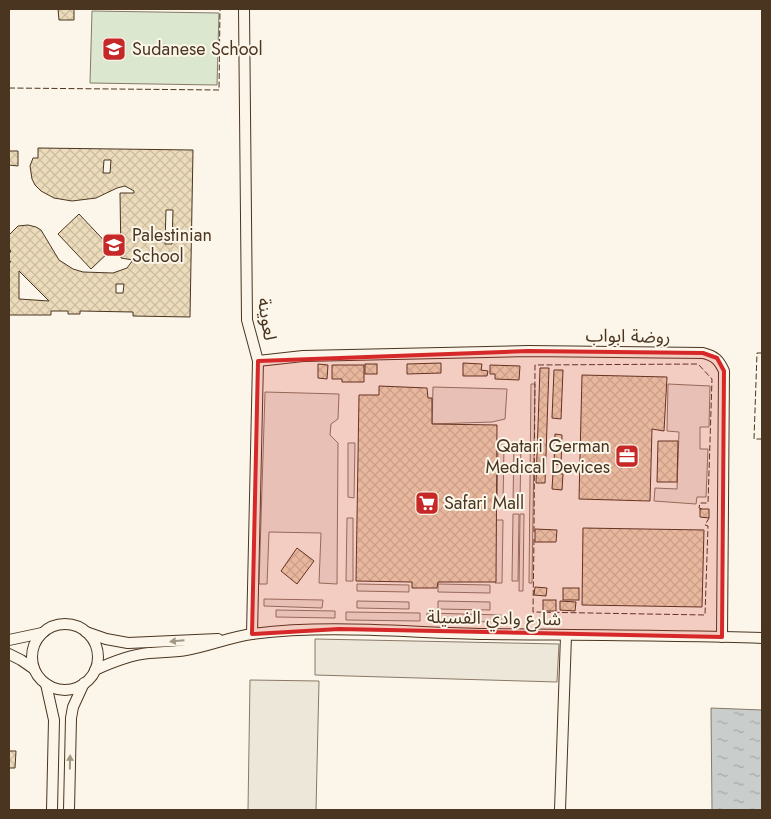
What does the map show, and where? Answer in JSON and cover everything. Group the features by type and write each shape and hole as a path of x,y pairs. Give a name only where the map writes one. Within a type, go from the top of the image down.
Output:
{"street":[{"name":"لعوينة","path":"244,9 246,311 258,361 252,634"},
{"name":"روضة ابواب","path":"258,361 304,356 528,351 703,353 712,355 717,358 724,370 722,637"},
{"path":"9,640 42,633 59,624 77,626 85,631 92,639 96,648 95,670 84,683 73,707 71,718 69,810"},
{"name":"شارع وادي الفسيلة","path":"95,670 135,655 181,651 252,634 339,629 566,636 762,638"},
{"name":"شارع وادي الفسيلة","path":"85,631 106,639 128,643 204,638 226,639"},
{"path":"34,670 32,650 36,640 42,633"},
{"path":"560,810 566,636"},
{"path":"9,654 21,660 34,670 46,684 55,688 65,690 75,688 84,683"},
{"path":"46,684 54,720 52,810"}],"highlighted area":[{"path":"528,351 703,353 717,358 724,371 722,637 339,629 252,634 258,361"}],"green space":[{"path":"92,11 219,13 217,85 90,83"}],"shaded area":[{"path":"531,384 535,384 532,583 529,583"},
{"path":"668,384 710,386 709,427 700,427 700,449 708,449 706,497 697,497 696,504 654,501 655,488 677,489 679,432 667,431"},
{"path":"433,387 507,389 505,419 492,422 432,424"},
{"path":"265,392 339,394 338,419 331,424 330,435 338,443 337,584 319,583 321,533 269,532 267,584 259,584"},
{"path":"348,443 355,443 354,498 348,497"},
{"path":"514,443 521,443 520,503 513,503"},
{"path":"498,445 504,445 503,504 497,504"},
{"path":"513,514 519,514 518,581 512,581"},
{"path":"520,514 524,514 523,591 519,591"},
{"path":"347,518 353,518 353,581 346,581"},
{"path":"496,520 503,520 502,583 495,583"},
{"path":"357,584 409,585 409,592 357,591"},
{"path":"438,584 490,585 490,593 438,592"},
{"path":"264,599 323,600 322,608 264,606"},
{"path":"357,601 409,602 409,609 357,608"},
{"path":"438,601 490,602 490,610 438,609"},
{"path":"276,610 335,611 335,618 276,617"},
{"path":"346,612 420,613 420,621 346,620"},
{"path":"427,613 501,615 501,622 427,621"},
{"path":"315,639 559,644 557,682 315,675"},
{"path":"250,680 319,681 316,810 248,810"}],"water":[{"path":"711,708 762,710 762,810 712,810"}],"building":[{"path":"58,9 74,9 74,20 59,20"},
{"path":"38,148 193,150 190,317 133,316 133,312 80,311 80,314 68,314 68,311 51,311 51,315 9,315 9,262 11,262 9,254 11,251 9,249 9,235 18,226 28,225 41,230 59,260 73,269 83,272 113,273 127,268 133,260 121,258 120,193 134,193 134,191 125,186 96,198 72,201 54,198 41,191 32,179 30,166 33,158 38,158","holes":["104,160 111,160 110,173 103,173","166,210 173,210 172,244 165,244","19,271 49,301 19,299","116,284 124,284 123,293 116,293"]},
{"path":"9,151 18,151 18,166 9,165"},
{"path":"79,214 112,249 91,269 58,234"},
{"path":"441,363 441,373 407,374 407,364"},
{"path":"463,363 482,364 481,370 488,371 487,376 463,376"},
{"path":"318,364 328,365 327,379 318,378"},
{"path":"365,364 377,364 377,374 365,374"},
{"path":"332,365 364,365 364,382 342,382 342,379 332,379"},
{"path":"490,365 520,366 519,380 495,379 495,374 490,374"},
{"path":"540,368 549,368 545,483 536,483"},
{"path":"554,370 563,370 561,419 552,418"},
{"path":"582,375 667,377 664,431 652,429 650,501 579,499"},
{"name":"Safari Mall","path":"379,386 427,388 428,398 432,398 432,424 497,425 496,582 438,582 437,588 412,588 412,582 356,581 359,395 379,395"},
{"path":"555,434 562,435 561,465 554,464"},
{"path":"658,441 678,441 677,482 657,482"},
{"path":"553,473 563,474 562,490 552,489"},
{"path":"700,509 709,509 709,518 700,517"},
{"path":"583,528 704,530 702,607 582,605"},
{"path":"535,529 557,530 556,542 535,542"},
{"path":"297,548 314,561 297,584 281,571"},
{"path":"535,587 547,588 546,596 534,595"},
{"path":"563,588 579,588 579,600 563,600"},
{"path":"543,600 556,600 556,611 543,611"},
{"path":"560,601 576,602 575,611 560,610"},
{"path":"9,751 16,751 15,768 9,768"}],"fence":[{"path":"9,88 219,90 220,9"},
{"path":"762,353 757,353 754,439 762,439"},
{"path":"534,532 535,365 698,364 712,379 708,503 700,503 699,508 702,509"},
{"path":"534,539 533,612 705,615 708,526 705,525 709,518"}],"place":[{"name":"Sudanese School","path":"114,49"},
{"name":"Palestinian School","path":"114,245"},
{"name":"Qatari German Medical Devices","path":"627,456"},
{"name":"Safari Mall","path":"427,503"}]}
